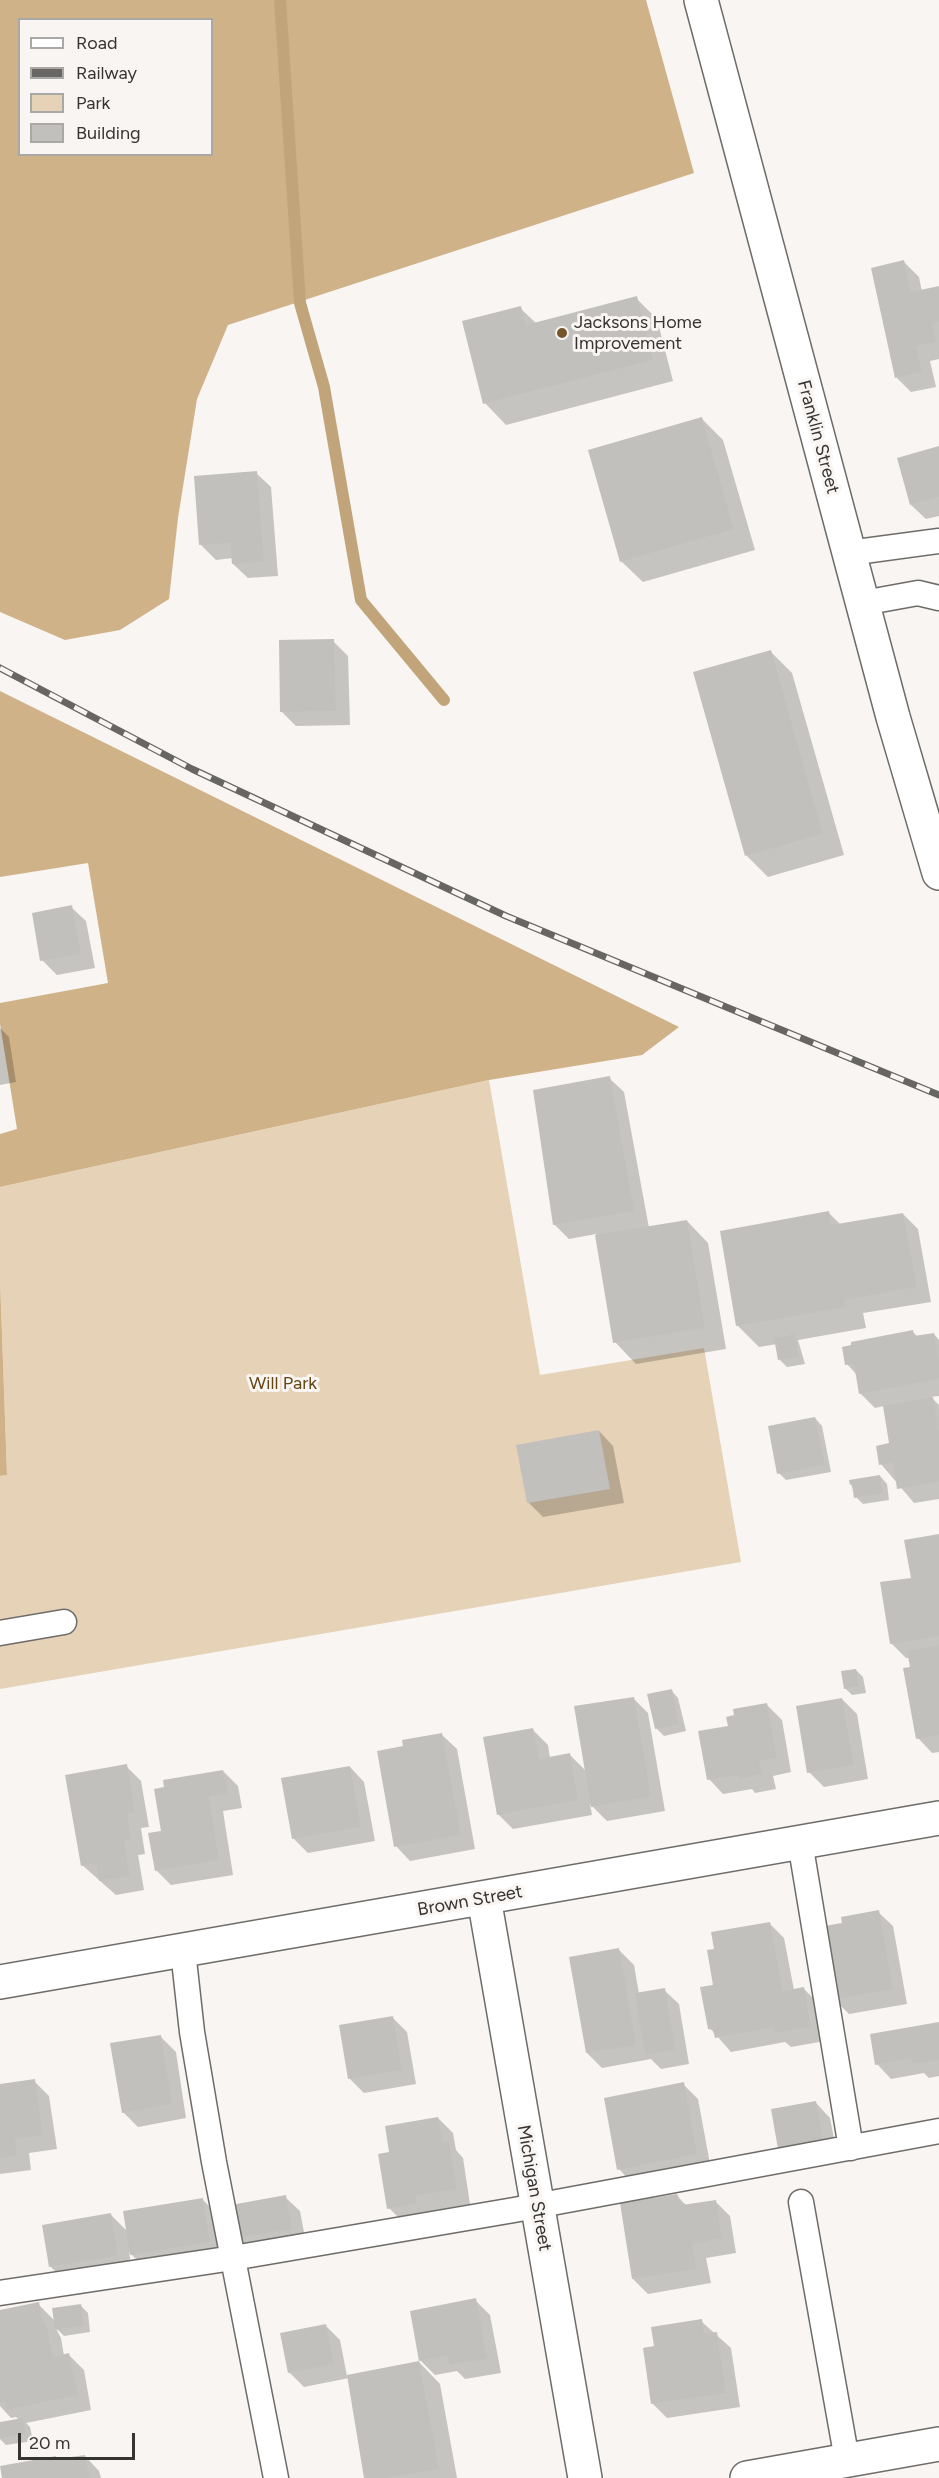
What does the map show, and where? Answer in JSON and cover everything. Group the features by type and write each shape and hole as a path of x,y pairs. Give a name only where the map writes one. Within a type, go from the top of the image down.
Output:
{"street":[{"name":"Franklin Street","path":"701,0 849,553 939,873"},
{"name":"Brown Street","path":"0,1982 939,1818"},
{"name":"Michigan Street","path":"484,1898 585,2478"},
{"path":"747,2478 835,2467 939,2444"}],"lane":[{"path":"849,553 939,541"},
{"path":"863,603 918,593 939,598"},
{"path":"0,1633 64,1622"},
{"path":"800,1842 851,2148"},
{"path":"183,1951 192,2032 276,2478"},
{"path":"0,2293 233,2258 538,2206 939,2131"},
{"path":"801,2202 835,2467"}],"green space":[{"name":"Will Park","path":"489,1080 540,1375 704,1348 741,1562 0,1689 0,1476 7,1475 0,1278 0,1187"}],"shaded area":[{"path":"0,0 646,0 694,173 228,325 197,399 178,518 169,599 120,630 65,640 0,612"},
{"path":"0,691 679,1027 642,1055 489,1080 0,1187 0,1134 17,1129 0,1024 0,1003 108,983 88,863 0,877"},
{"path":"0,1278 7,1475 0,1476"}],"building":[{"path":"904,260 911,292 939,286 939,322 932,324 936,342 916,346 922,372 895,378 871,268"},
{"path":"637,296 653,360 483,404 462,321 521,306 526,325"},
{"path":"702,417 734,529 620,562 588,450"},
{"path":"939,446 939,497 910,505 897,458"},
{"path":"257,471 264,562 232,564 230,543 199,545 194,476"},
{"path":"334,639 336,711 280,712 279,640"},
{"path":"771,650 823,834 745,856 693,672"},
{"path":"72,905 81,954 40,961 32,913"},
{"path":"610,1076 634,1211 553,1225 533,1090"},
{"path":"829,1211 831,1225 903,1213 917,1287 844,1300 846,1307 736,1326 720,1231"},
{"path":"687,1220 705,1328 613,1343 595,1235"},
{"path":"913,1330 914,1336 934,1333 939,1359 939,1379 859,1394 854,1364 845,1365 842,1347 851,1345 851,1342"},
{"path":"795,1334 799,1357 778,1360 774,1338"},
{"path":"933,1397 939,1432 939,1482 897,1489 893,1462 879,1465 876,1446 889,1443 883,1406"},
{"path":"815,1417 825,1465 777,1474 768,1426"},
{"path":"599,1430 610,1489 527,1503 516,1445"},
{"path":"880,1475 883,1493 854,1498 852,1484 850,1485 849,1480"},
{"path":"939,1534 939,1636 890,1644 880,1582 911,1578 904,1540"},
{"path":"939,1645 939,1735 916,1739 903,1668 910,1667 907,1651"},
{"path":"856,1669 859,1686 844,1689 841,1671"},
{"path":"672,1689 679,1724 655,1729 647,1694"},
{"path":"634,1697 651,1797 591,1807 574,1706"},
{"path":"842,1698 854,1765 807,1773 796,1706"},
{"path":"767,1703 777,1758 759,1761 762,1774 739,1779 738,1775 707,1780 698,1731 728,1726 726,1717 734,1715 733,1709"},
{"path":"533,1728 539,1759 570,1753 578,1800 497,1815 483,1737"},
{"path":"442,1733 461,1835 394,1847 377,1751 403,1746 402,1740"},
{"path":"127,1764 135,1812 127,1814 131,1839 124,1841 130,1876 99,1881 96,1863 81,1866 65,1775"},
{"path":"350,1766 361,1827 292,1839 281,1778"},
{"path":"223,1770 228,1793 209,1797 219,1860 155,1871 148,1833 161,1831 154,1789 164,1787 163,1780"},
{"path":"879,1910 893,1989 832,2000 819,1927 842,1923 841,1917"},
{"path":"770,1922 783,1991 804,1987 811,2027 775,2033 774,2027 715,2038 713,2030 708,2029 700,1987 713,1985 707,1950 714,1949 711,1932"},
{"path":"619,1948 636,2045 586,2053 569,1957"},
{"path":"665,1988 675,2050 645,2055 635,1993"},
{"path":"393,2016 402,2070 348,2079 339,2025"},
{"path":"939,2022 939,2060 912,2064 911,2058 875,2065 870,2034"},
{"path":"161,2035 172,2104 122,2113 110,2043"},
{"path":"35,2079 43,2135 15,2139 17,2156 0,2158 0,2084"},
{"path":"684,2082 697,2154 617,2170 604,2098"},
{"path":"816,2101 823,2140 778,2149 771,2109"},
{"path":"438,2117 443,2142 449,2141 457,2189 416,2196 416,2204 387,2209 378,2154 389,2152 385,2126"},
{"path":"677,2194 682,2205 716,2200 722,2238 692,2244 697,2269 632,2279 620,2203"},
{"path":"286,2195 292,2229 237,2238 231,2205"},
{"path":"203,2198 210,2242 130,2255 123,2211"},
{"path":"111,2213 118,2256 49,2267 42,2225"},
{"path":"476,2298 487,2359 449,2365 447,2356 419,2361 410,2311"},
{"path":"39,2302 43,2322 46,2322 53,2357 69,2353 78,2395 6,2410 5,2402 0,2403 0,2310"},
{"path":"81,2304 84,2325 55,2330 52,2308"},
{"path":"702,2319 704,2334 717,2332 726,2393 651,2404 643,2348 654,2346 651,2327"},
{"path":"326,2324 334,2364 288,2373 280,2333"},
{"path":"419,2361 439,2469 388,2478 364,2478 347,2375"},
{"path":"23,2418 26,2434 0,2438 0,2422"},
{"path":"85,2455 89,2478 2,2478 0,2466 56,2456 57,2459"}],"waterway":[{"path":"280,0 300,303 324,387 361,600 444,700"}],"railway":[{"path":"0,668 192,769 506,916 939,1095"}],"place":[{"name":"Jacksons Home Improvement","path":"562,333"}]}
